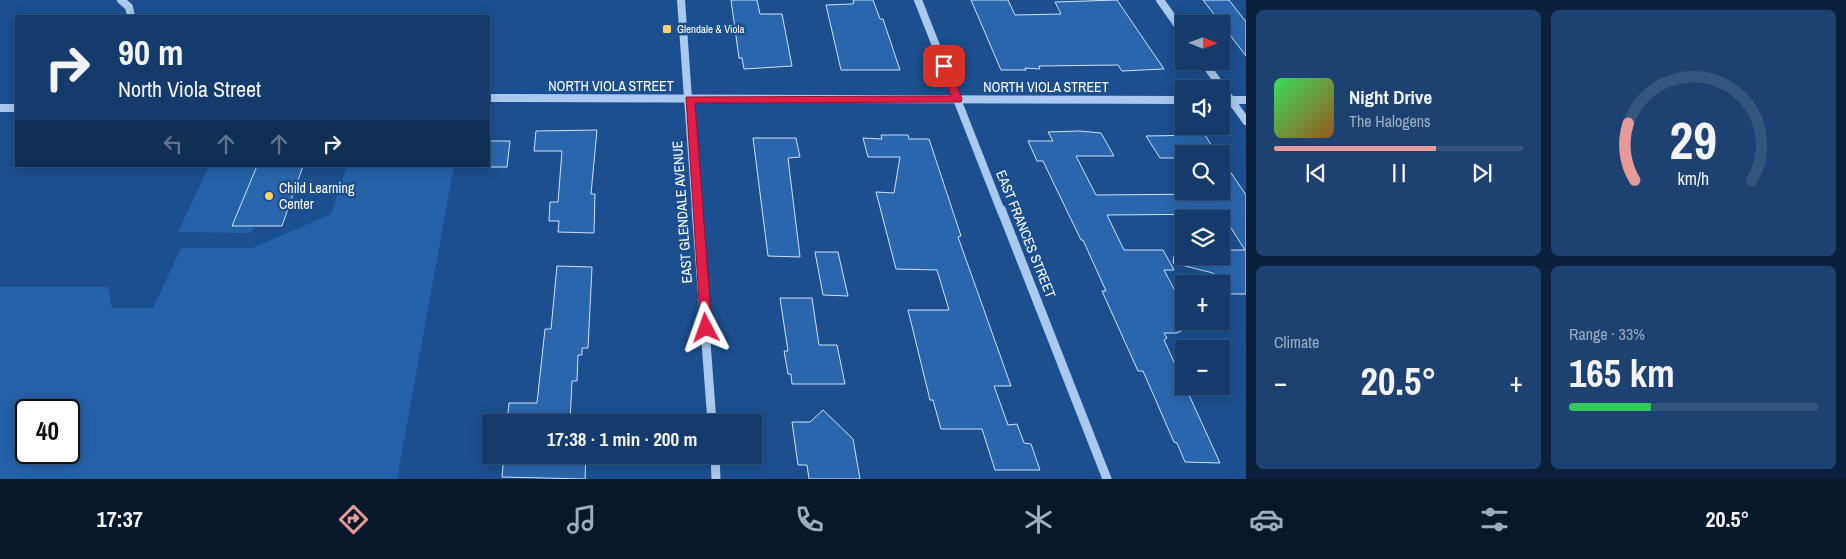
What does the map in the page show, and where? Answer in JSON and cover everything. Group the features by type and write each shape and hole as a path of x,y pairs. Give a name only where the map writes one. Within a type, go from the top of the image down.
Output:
{"street":[{"path":"120,0 130,7 131,15"},
{"name":"EAST GLENDALE AVENUE","path":"681,0 711,414"},
{"name":"EAST FRANCES STREET","path":"918,0 1107,479"},
{"path":"1160,0 1175,21"},
{"path":"1209,70 1246,121"},
{"name":"NORTH VIOLA STREET","path":"490,98 1175,100"},
{"path":"1231,100 1246,100"},
{"path":"0,108 15,108"},
{"path":"715,464 716,479"}],"shaded area":[{"path":"209,167 257,167 233,226 254,227 251,233 178,232"},
{"path":"347,167 454,167 397,479 0,479 0,287 108,287 112,308 153,308 181,248 252,248 331,214"}],"building":[{"path":"731,0 757,0 760,14 782,14 792,66 744,69 742,58 739,58"},
{"path":"853,0 873,0 880,19 883,19 900,70 841,70 826,5 852,4 854,3"},
{"path":"971,0 1008,0 1015,15 1061,14 1055,2 1117,0 1164,69 1122,71 1118,65 1039,66 1040,69 1001,70"},
{"path":"1203,0 1229,0 1246,22 1246,56 1230,35 1230,15 1215,15"},
{"path":"597,130 591,194 595,194 594,233 558,232 559,221 549,221 550,202 558,202 562,151 534,151 536,131"},
{"path":"1079,131 1101,133 1114,156 1076,156 1096,195 1175,194 1175,200 1230,200 1230,171 1246,195 1246,294 1230,294 1230,275 1214,275 1181,265 1230,265 1230,250 1245,250 1230,227 1230,210 1175,210 1175,214 1107,215 1124,250 1163,250 1174,270 1164,270 1175,291 1175,330 1183,330 1177,333 1164,333 1167,338 1164,340 1175,364 1175,395 1189,395 1220,463 1185,462 1177,443 1174,442 1143,371 1138,371 1102,291 1106,291 1083,240 1081,240 1043,161 1037,161 1028,141 1053,141 1048,132"},
{"path":"881,135 908,135 909,139 929,139 961,236 958,237 1011,386 994,386 1008,425 1017,424 1024,443 1031,444 1040,470 995,470 982,429 941,429 933,400 930,400 908,310 949,310 937,270 896,269 876,192 894,193 900,157 868,157 863,138 882,139"},
{"path":"1205,135 1211,145 1175,145 1175,158 1160,158 1146,136"},
{"path":"753,138 796,138 800,157 788,158 800,257 768,256"},
{"path":"490,141 510,141 507,167 490,167"},
{"name":"Child Learning Center","path":"257,167 303,167 282,226 232,226"},
{"path":"815,252 838,252 848,296 823,295"},
{"path":"557,266 592,267 588,348 582,348 582,355 578,355 577,381 572,381 570,414 508,414 509,403 537,403 545,329 551,329"},
{"path":"780,298 812,298 819,345 837,345 845,384 792,384 791,374 788,374 784,351 788,351"},
{"path":"823,410 853,439 860,479 809,479 807,465 798,465 792,422 810,422"},
{"path":"503,464 586,464 585,479 502,477"}],"place":[{"name":"Glendale & Viola","path":"667,29"},
{"name":"Child Learning Center","path":"269,196"}],"route":[{"path":"706,328 689,99 957,99 944,66"}]}
